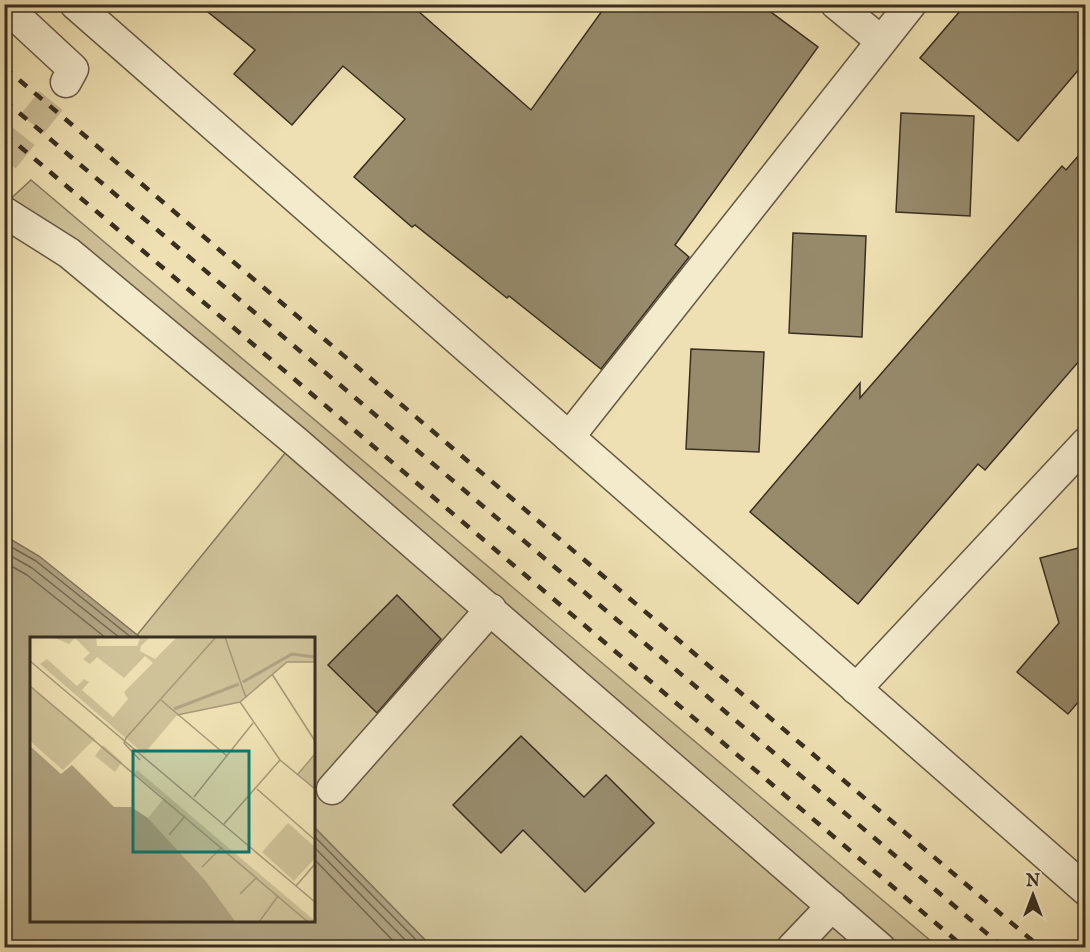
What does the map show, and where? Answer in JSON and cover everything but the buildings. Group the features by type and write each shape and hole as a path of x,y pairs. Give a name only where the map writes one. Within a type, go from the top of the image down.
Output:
{"street":[{"path":"75,4 1086,890"},
{"path":"836,4 881,41"},
{"path":"569,437 911,4"},
{"path":"4,5 73,69 66,82"},
{"path":"4,212 69,253 491,609 880,948"},
{"path":"856,689 1086,443"},
{"path":"332,789 491,609"},
{"path":"792,948 832,906"}],"shaded area":[{"path":"31,180 938,947 432,947 315,828 315,637 140,637 137,635 295,441 4,205"}],"water":[{"path":"5,536 39,556 140,637 30,637 30,922 315,922 315,828 432,947 5,947"}],"tunnel":[{"path":"4,159 66,82"}],"railway":[{"path":"4,67 1041,948"},
{"path":"4,100 1004,948"},
{"path":"4,133 965,948"}]}
